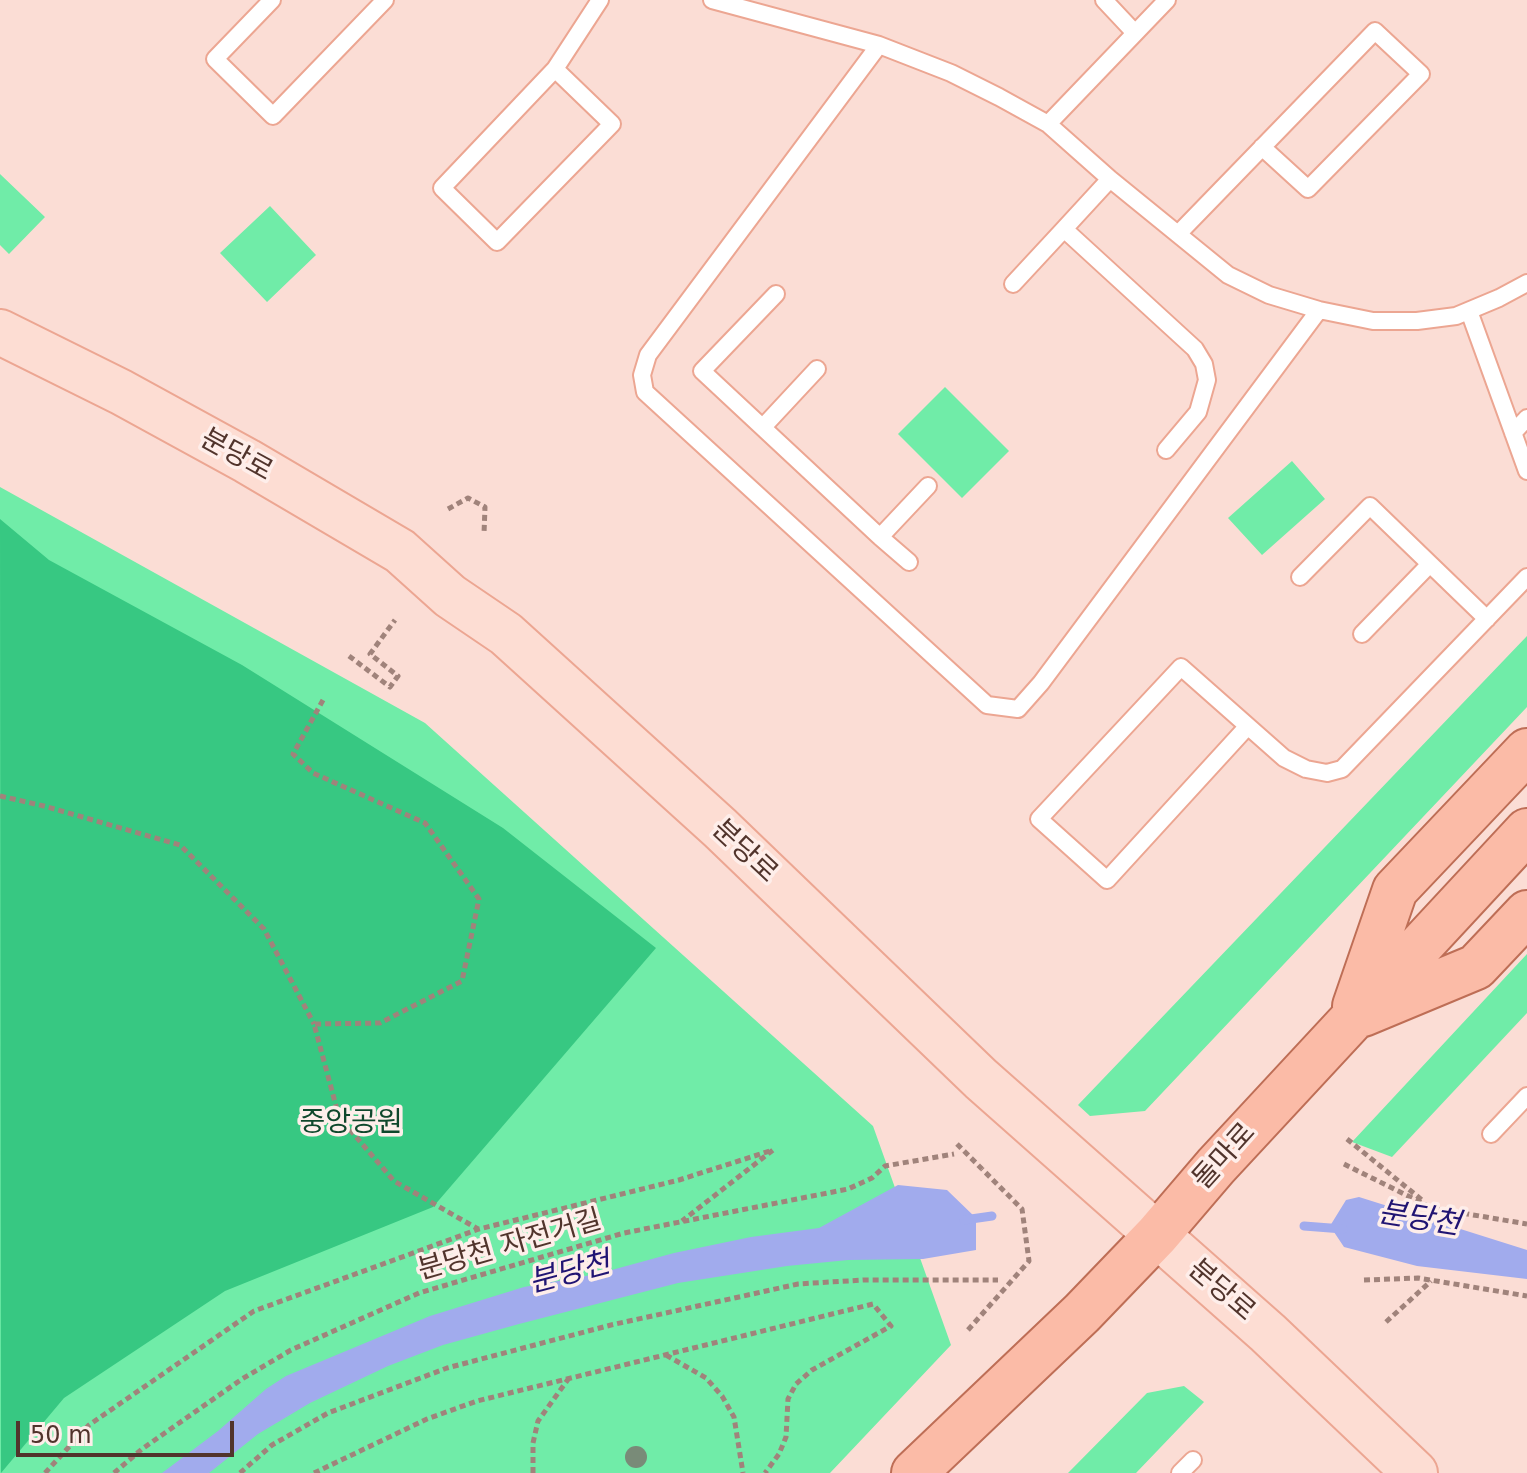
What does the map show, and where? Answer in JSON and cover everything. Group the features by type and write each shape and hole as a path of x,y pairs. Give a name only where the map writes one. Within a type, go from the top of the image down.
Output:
{"main road":[{"name":"분당로","path":"0,332 247,461 400,551 450,596 506,634 720,828 981,1079 1268,1333 1415,1473"},
{"path":"1350,1020 1395,890 1527,751"},
{"name":"돌마로","path":"914,1473 1082,1313 1157,1235 1216,1166 1527,831"},
{"path":"1350,1020 1476,967 1527,913"}],"lane":[{"path":"272,0 215,59 273,116 385,0"},
{"path":"555,69 612,124 497,242 442,188 555,69 600,0"},
{"path":"712,0 879,45 951,73 1048,124 1228,275 1269,295 1319,310 1373,321 1402,321 1456,316 1527,283"},
{"path":"1104,0 1135,33"},
{"path":"1048,124 1167,0"},
{"path":"1178,234 1262,147 1375,31 1421,74 1308,189 1262,147"},
{"path":"879,45 648,355 642,375 645,392 987,705 1018,709 1041,683 1319,310"},
{"path":"1013,284 1110,179"},
{"path":"1064,229 1195,349 1204,364 1207,380 1198,412 1166,450"},
{"path":"776,294 702,371 909,562"},
{"path":"1469,311 1527,471"},
{"path":"763,427 817,369"},
{"path":"1513,433 1527,418"},
{"path":"880,537 928,486"},
{"path":"1300,577 1370,506 1487,619"},
{"path":"1362,634 1430,564"},
{"path":"1247,727 1107,880 1039,819 1181,667 1284,758 1306,769 1327,773 1342,769 1527,577"},
{"path":"1491,1134 1527,1096"},
{"path":"1180,1473 1193,1460"}],"path":[{"path":"448,509 468,498 485,507 484,534"},
{"path":"349,656 390,687 398,676 370,654 395,620"},
{"path":"314,1024 380,1023 462,981 479,899 425,823 313,773 293,754 323,700"},
{"path":"0,796 180,845 264,929 314,1024 339,1117 394,1181 479,1229"},
{"path":"1347,1139 1432,1208"},
{"path":"957,1144 1022,1209 1029,1261 968,1330"},
{"path":"45,1473 89,1425 254,1311 479,1229 679,1180 773,1150 682,1221"},
{"name":"분당천 자전거길","path":"114,1473 142,1449 242,1379 291,1350 455,1280 624,1233 848,1189 872,1178 885,1166 954,1154"},
{"path":"1344,1164 1432,1208 1527,1224"},
{"path":"1364,1280 1418,1278 1527,1296"},
{"path":"240,1473 272,1445 328,1413 447,1368 611,1325 798,1284 863,1280 998,1280"},
{"path":"1386,1322 1431,1281"},
{"path":"314,1473 427,1419 477,1401 873,1304 891,1326 812,1370 796,1384 788,1399 786,1437 779,1454 765,1473"},
{"path":"664,1354 706,1378 722,1396 734,1417 743,1473"},
{"path":"533,1473 533,1443 538,1421 570,1377"}],"green space":[{"path":"0,174 45,217 9,254 0,245"},
{"path":"270,206 316,255 267,302 220,253"},
{"path":"945,387 1009,451 962,498 898,434"},
{"path":"1292,461 1325,499 1262,555 1228,518"},
{"name":"중앙공원","path":"0,487 425,723 873,1126 951,1345 830,1473 0,1473"},
{"path":"0,519 49,560 242,665 503,828 656,948 433,1207 225,1291 64,1398 1,1473"},
{"path":"1527,636 1527,707 1145,1111 1090,1116 1078,1105"},
{"path":"1527,954 1527,1013 1392,1157 1352,1142"},
{"path":"1184,1386 1204,1402 1136,1473 1068,1473 1147,1393"}],"water":[{"path":"898,1185 947,1190 976,1218 976,1250 923,1259 848,1260 787,1266 678,1283 519,1324 443,1345 388,1366 310,1403 258,1434 209,1473 162,1473 286,1376 430,1316 524,1287 597,1274 674,1253 751,1237 819,1228"},
{"path":"1359,1197 1527,1250 1527,1279 1417,1266 1344,1247 1330,1226 1346,1200"}],"waterway":[{"name":"분당천","path":"964,1220 992,1216"},
{"name":"분당천","path":"1304,1226 1343,1229"}]}
